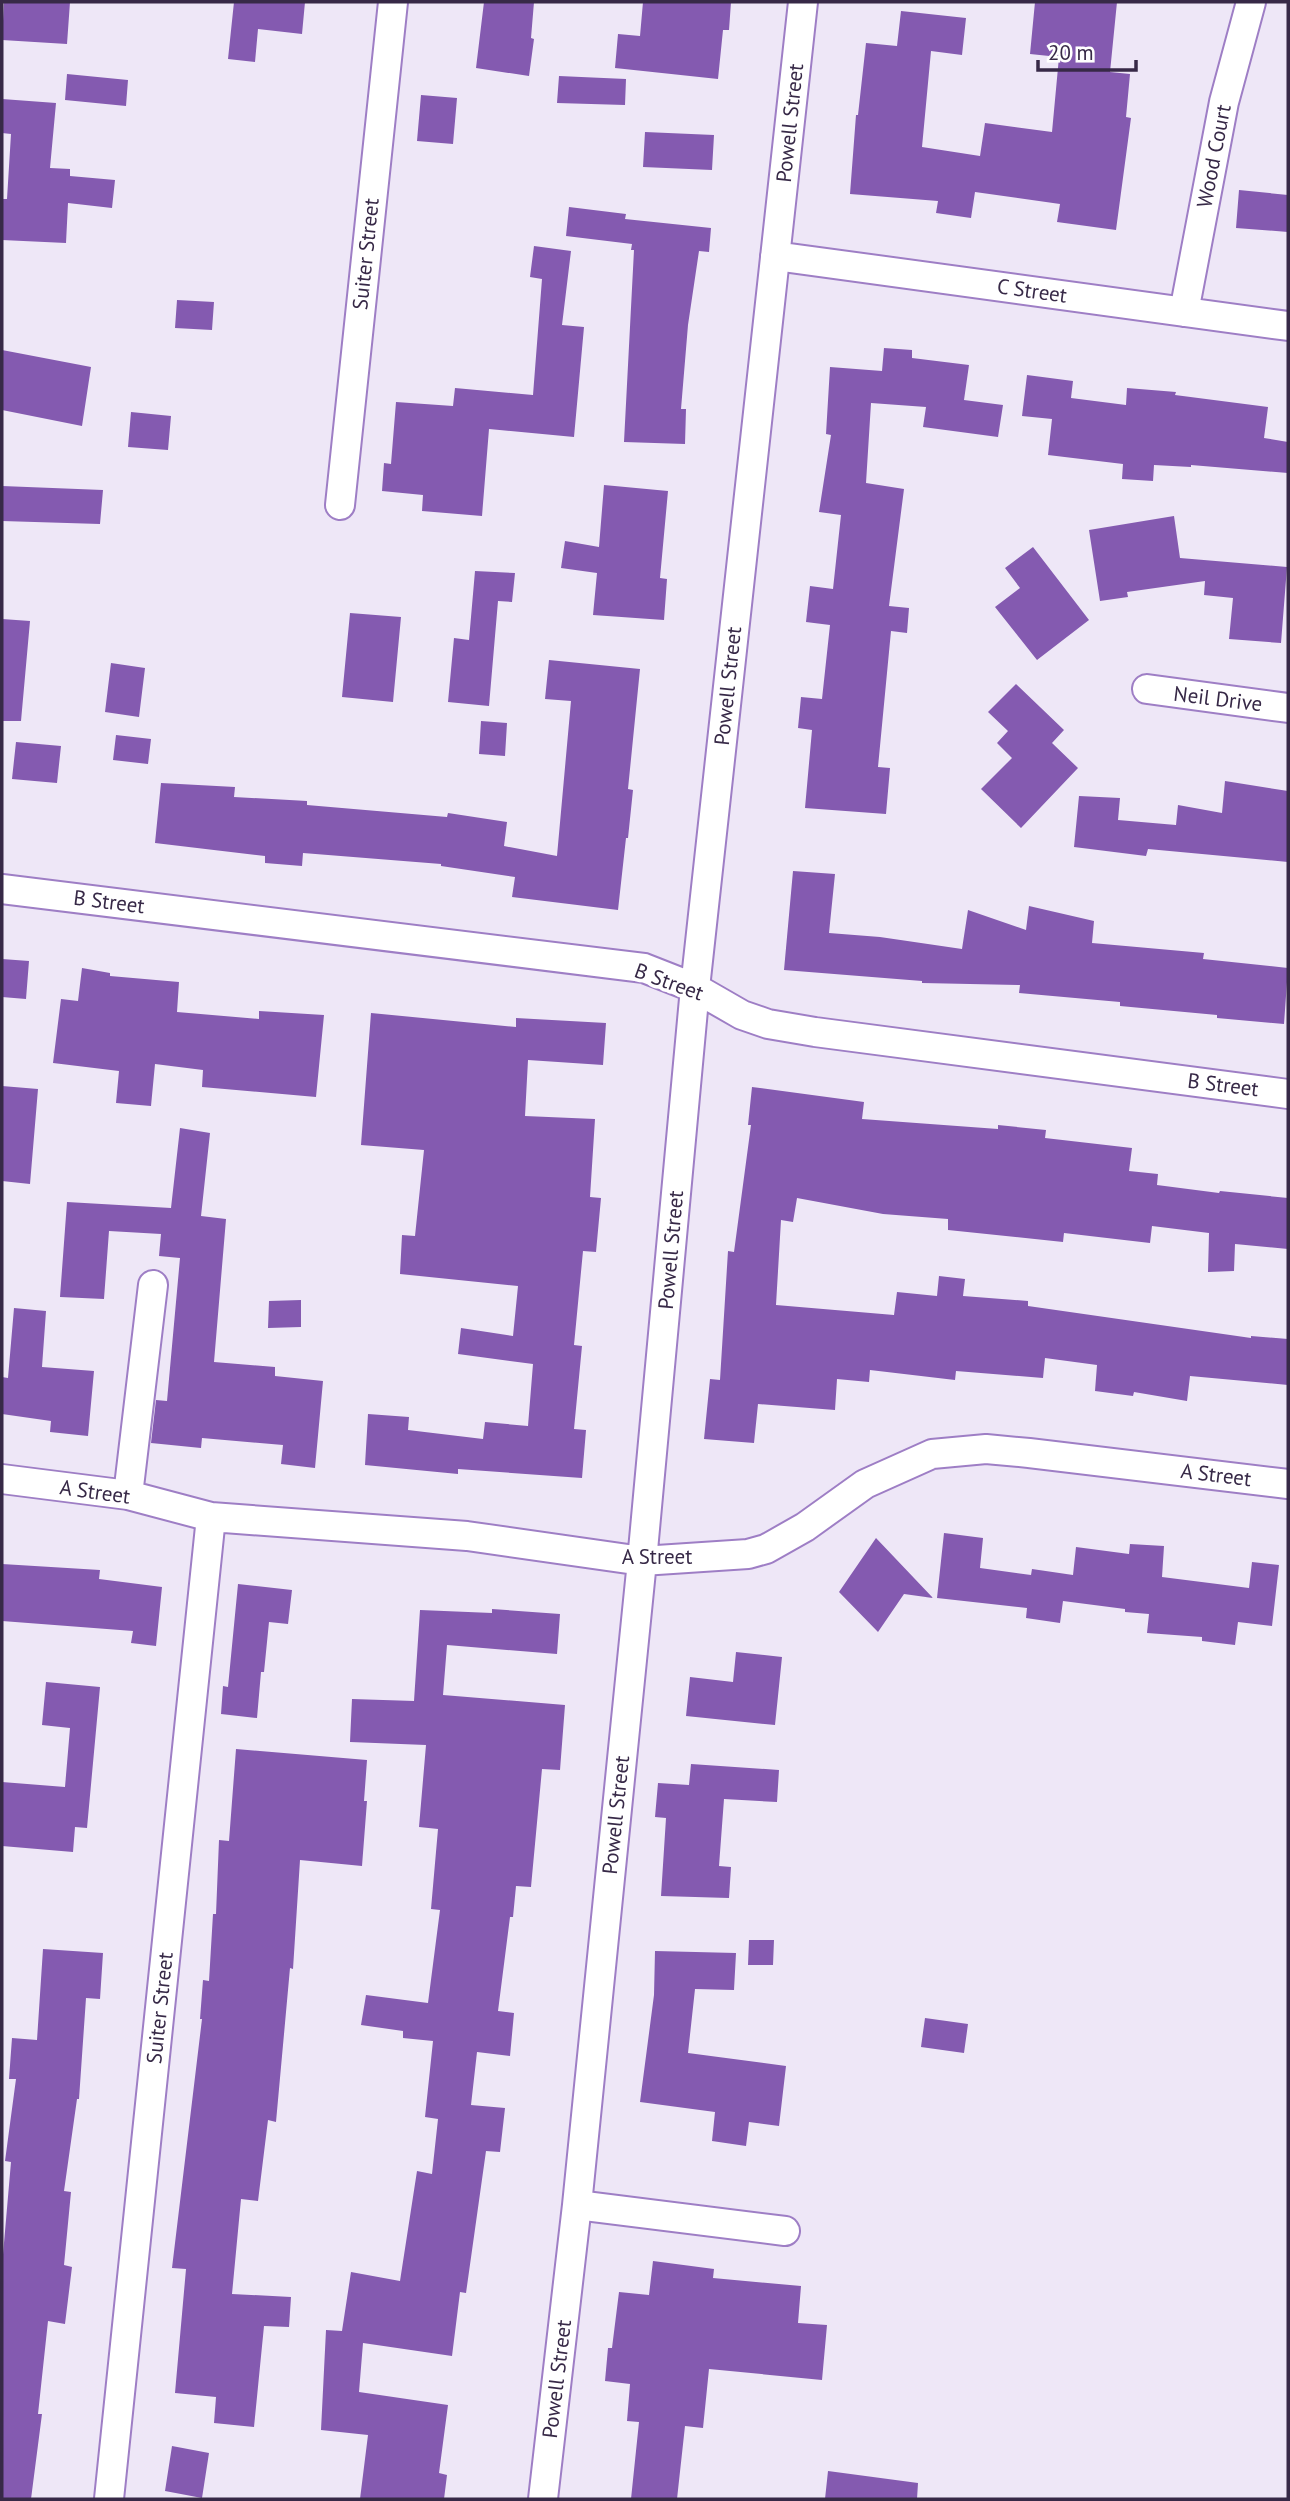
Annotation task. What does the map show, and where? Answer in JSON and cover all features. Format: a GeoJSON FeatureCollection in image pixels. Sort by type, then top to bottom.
{"type":"FeatureCollection","features":[{"type":"Feature","properties":{"kind":"street","name":"Suiter Street"},"geometry":{"type":"LineString","coordinates":[[340,505],[393,2]]}},
{"type":"Feature","properties":{"kind":"street","name":"Powell Street"},"geometry":{"type":"LineString","coordinates":[[543,2499],[577,2205],[642,1561],[695,988],[803,2]]}},
{"type":"Feature","properties":{"kind":"street","name":"Wood Court"},"geometry":{"type":"LineString","coordinates":[[1184,312],[1224,102],[1251,2]]}},
{"type":"Feature","properties":{"kind":"street","name":"C Street"},"geometry":{"type":"LineString","coordinates":[[775,256],[1288,326]]}},
{"type":"Feature","properties":{"kind":"street","name":"Neil Drive"},"geometry":{"type":"LineString","coordinates":[[1147,689],[1288,708]]}},
{"type":"Feature","properties":{"kind":"street","name":"B Street"},"geometry":{"type":"LineString","coordinates":[[2,889],[644,968],[695,988],[742,1015],[768,1024],[1288,1094]]}},
{"type":"Feature","properties":{"kind":"street"},"geometry":{"type":"LineString","coordinates":[[128,1495],[153,1285]]}},
{"type":"Feature","properties":{"kind":"street","name":"A Street"},"geometry":{"type":"LineString","coordinates":[[2,1479],[128,1495],[211,1517],[467,1536],[642,1561],[748,1554],[765,1549],[805,1527],[865,1484],[932,1454],[950,1451],[986,1449],[1029,1453],[1288,1484]]}},
{"type":"Feature","properties":{"kind":"street","name":"Suiter Street"},"geometry":{"type":"LineString","coordinates":[[109,2499],[211,1517]]}},
{"type":"Feature","properties":{"kind":"street"},"geometry":{"type":"LineString","coordinates":[[577,2205],[785,2231]]}},
{"type":"Feature","properties":{"kind":"building"},"geometry":{"type":"Polygon","coordinates":[[[4,2],[70,2],[67,44],[2,40],[4,2]]]}},
{"type":"Feature","properties":{"kind":"building"},"geometry":{"type":"Polygon","coordinates":[[[234,2],[305,2],[302,34],[258,29],[255,62],[228,59],[234,2]]]}},
{"type":"Feature","properties":{"kind":"building"},"geometry":{"type":"Polygon","coordinates":[[[484,2],[534,2],[531,38],[534,39],[529,76],[476,68],[484,2]]]}},
{"type":"Feature","properties":{"kind":"building"},"geometry":{"type":"Polygon","coordinates":[[[643,2],[731,2],[729,30],[723,30],[718,79],[615,68],[618,34],[640,36],[643,2]]]}},
{"type":"Feature","properties":{"kind":"building"},"geometry":{"type":"Polygon","coordinates":[[[1035,2],[1117,2],[1110,72],[1130,74],[1126,117],[1131,118],[1116,230],[1057,222],[1060,204],[975,192],[971,218],[936,213],[938,201],[850,194],[856,115],[866,43],[897,46],[901,11],[966,18],[962,55],[931,51],[922,147],[980,156],[985,123],[1052,132],[1059,57],[1030,54],[1035,2]]]}},
{"type":"Feature","properties":{"kind":"building"},"geometry":{"type":"Polygon","coordinates":[[[67,74],[128,80],[126,106],[65,100],[67,74]]]}},
{"type":"Feature","properties":{"kind":"building"},"geometry":{"type":"Polygon","coordinates":[[[559,76],[626,79],[625,105],[557,103],[559,76]]]}},
{"type":"Feature","properties":{"kind":"building"},"geometry":{"type":"Polygon","coordinates":[[[421,95],[457,98],[453,144],[417,141],[421,95]]]}},
{"type":"Feature","properties":{"kind":"building"},"geometry":{"type":"Polygon","coordinates":[[[2,99],[56,103],[50,168],[70,169],[70,176],[115,180],[112,208],[68,203],[66,243],[2,240],[2,199],[7,199],[11,134],[2,133],[2,99]]]}},
{"type":"Feature","properties":{"kind":"building"},"geometry":{"type":"Polygon","coordinates":[[[645,132],[714,135],[712,170],[643,167],[645,132]]]}},
{"type":"Feature","properties":{"kind":"building"},"geometry":{"type":"Polygon","coordinates":[[[1239,190],[1288,195],[1288,232],[1236,228],[1239,190]]]}},
{"type":"Feature","properties":{"kind":"building"},"geometry":{"type":"Polygon","coordinates":[[[569,207],[626,214],[625,219],[711,228],[709,252],[699,251],[688,325],[681,409],[686,409],[685,444],[624,442],[634,250],[631,250],[632,244],[566,236],[569,207]]]}},
{"type":"Feature","properties":{"kind":"building"},"geometry":{"type":"Polygon","coordinates":[[[534,246],[571,251],[562,325],[584,327],[574,437],[489,429],[482,516],[422,511],[423,495],[382,491],[384,463],[391,464],[396,402],[453,406],[455,388],[533,395],[542,279],[530,277],[534,246]]]}},
{"type":"Feature","properties":{"kind":"building"},"geometry":{"type":"Polygon","coordinates":[[[177,300],[214,302],[212,330],[175,328],[177,300]]]}},
{"type":"Feature","properties":{"kind":"building"},"geometry":{"type":"Polygon","coordinates":[[[884,348],[912,350],[912,358],[969,365],[964,400],[1003,405],[998,437],[923,427],[926,407],[871,403],[866,483],[904,489],[889,606],[909,608],[907,633],[891,631],[878,767],[890,768],[886,814],[805,808],[812,730],[798,728],[801,697],[822,699],[830,625],[806,622],[810,586],[833,589],[841,515],[819,512],[831,435],[826,434],[830,367],[882,371],[884,348]]]}},
{"type":"Feature","properties":{"kind":"building"},"geometry":{"type":"Polygon","coordinates":[[[2,350],[91,367],[82,426],[2,410],[2,350]]]}},
{"type":"Feature","properties":{"kind":"building"},"geometry":{"type":"Polygon","coordinates":[[[1027,375],[1073,381],[1071,398],[1126,405],[1127,388],[1176,392],[1175,395],[1268,407],[1264,438],[1288,442],[1288,473],[1191,465],[1154,465],[1153,481],[1122,479],[1123,464],[1048,455],[1052,419],[1022,416],[1027,375]]]}},
{"type":"Feature","properties":{"kind":"building"},"geometry":{"type":"Polygon","coordinates":[[[131,412],[171,416],[168,450],[128,447],[131,412]]]}},
{"type":"Feature","properties":{"kind":"building"},"geometry":{"type":"Polygon","coordinates":[[[604,485],[668,491],[660,578],[667,579],[664,620],[593,615],[597,573],[561,568],[565,541],[599,547],[604,485]]]}},
{"type":"Feature","properties":{"kind":"building"},"geometry":{"type":"Polygon","coordinates":[[[2,486],[103,490],[100,524],[2,521],[2,486]]]}},
{"type":"Feature","properties":{"kind":"building"},"geometry":{"type":"Polygon","coordinates":[[[1174,516],[1180,558],[1287,567],[1281,643],[1229,639],[1233,598],[1204,595],[1205,581],[1127,592],[1128,597],[1100,601],[1089,530],[1174,516]]]}},
{"type":"Feature","properties":{"kind":"building"},"geometry":{"type":"Polygon","coordinates":[[[1033,547],[1089,620],[1037,660],[995,607],[1020,588],[1005,568],[1033,547]]]}},
{"type":"Feature","properties":{"kind":"building"},"geometry":{"type":"Polygon","coordinates":[[[475,571],[515,573],[512,602],[498,601],[489,706],[448,702],[454,638],[469,640],[475,571]]]}},
{"type":"Feature","properties":{"kind":"building"},"geometry":{"type":"Polygon","coordinates":[[[350,613],[401,617],[393,702],[342,697],[350,613]]]}},
{"type":"Feature","properties":{"kind":"building"},"geometry":{"type":"Polygon","coordinates":[[[2,619],[30,621],[21,721],[2,721],[2,619]]]}},
{"type":"Feature","properties":{"kind":"building"},"geometry":{"type":"Polygon","coordinates":[[[549,660],[640,669],[628,789],[633,790],[618,910],[512,897],[515,877],[441,864],[303,853],[302,866],[265,863],[265,856],[155,843],[161,783],[235,787],[234,797],[307,801],[307,805],[447,817],[448,813],[507,822],[504,846],[557,856],[571,701],[545,699],[549,660]]]}},
{"type":"Feature","properties":{"kind":"building"},"geometry":{"type":"Polygon","coordinates":[[[111,663],[145,668],[139,717],[105,712],[111,663]]]}},
{"type":"Feature","properties":{"kind":"building"},"geometry":{"type":"Polygon","coordinates":[[[1016,684],[1064,730],[1052,743],[1078,768],[1021,828],[981,789],[1012,758],[997,743],[1008,731],[988,712],[1016,684]]]}},
{"type":"Feature","properties":{"kind":"building"},"geometry":{"type":"Polygon","coordinates":[[[481,721],[507,723],[505,756],[479,754],[481,721]]]}},
{"type":"Feature","properties":{"kind":"building"},"geometry":{"type":"Polygon","coordinates":[[[116,735],[151,739],[148,764],[113,760],[116,735]]]}},
{"type":"Feature","properties":{"kind":"building"},"geometry":{"type":"Polygon","coordinates":[[[16,742],[61,746],[57,783],[12,779],[16,742]]]}},
{"type":"Feature","properties":{"kind":"building"},"geometry":{"type":"Polygon","coordinates":[[[1225,781],[1288,791],[1288,862],[1148,849],[1146,856],[1074,847],[1079,796],[1120,798],[1118,820],[1176,825],[1178,805],[1222,813],[1225,781]]]}},
{"type":"Feature","properties":{"kind":"building"},"geometry":{"type":"Polygon","coordinates":[[[793,871],[835,874],[829,933],[880,937],[962,949],[968,910],[1026,930],[1029,906],[1094,921],[1092,943],[1204,953],[1203,959],[1288,968],[1284,1024],[1120,1006],[1120,1002],[1019,993],[1020,985],[922,983],[784,970],[793,871]]]}},
{"type":"Feature","properties":{"kind":"building"},"geometry":{"type":"Polygon","coordinates":[[[2,959],[29,961],[26,999],[2,997],[2,959]]]}},
{"type":"Feature","properties":{"kind":"building"},"geometry":{"type":"Polygon","coordinates":[[[82,968],[110,973],[110,976],[179,982],[177,1012],[259,1019],[259,1011],[324,1015],[316,1097],[202,1087],[203,1070],[155,1064],[151,1106],[116,1103],[119,1071],[53,1063],[61,999],[78,1001],[82,968]]]}},
{"type":"Feature","properties":{"kind":"building"},"geometry":{"type":"Polygon","coordinates":[[[371,1013],[516,1027],[516,1018],[606,1023],[603,1065],[528,1060],[525,1116],[595,1119],[590,1197],[601,1198],[596,1252],[583,1251],[574,1345],[582,1346],[574,1429],[586,1430],[582,1478],[458,1469],[458,1474],[365,1465],[368,1414],[409,1417],[408,1430],[483,1439],[485,1422],[528,1426],[533,1364],[458,1354],[461,1328],[513,1336],[518,1286],[400,1274],[402,1235],[415,1236],[424,1150],[361,1145],[371,1013]]]}},
{"type":"Feature","properties":{"kind":"building"},"geometry":{"type":"Polygon","coordinates":[[[2,1086],[38,1089],[30,1184],[2,1181],[2,1086]]]}},
{"type":"Feature","properties":{"kind":"building"},"geometry":{"type":"Polygon","coordinates":[[[752,1087],[864,1102],[862,1119],[998,1129],[998,1125],[1046,1130],[1045,1138],[1132,1148],[1129,1171],[1158,1174],[1157,1185],[1288,1198],[1288,1249],[1235,1244],[1234,1271],[1208,1272],[1209,1233],[1152,1226],[1150,1243],[1064,1233],[1063,1242],[948,1230],[948,1219],[883,1214],[797,1198],[793,1222],[781,1220],[776,1305],[894,1315],[897,1292],[937,1296],[939,1276],[965,1279],[963,1296],[1028,1301],[1028,1306],[1251,1338],[1288,1339],[1288,1385],[1190,1376],[1187,1401],[1134,1392],[1133,1396],[1095,1391],[1097,1365],[1045,1358],[1043,1378],[956,1371],[955,1380],[870,1370],[869,1382],[837,1379],[835,1410],[758,1404],[754,1443],[704,1439],[710,1379],[720,1380],[728,1251],[734,1252],[751,1125],[748,1125],[752,1087]]]}},
{"type":"Feature","properties":{"kind":"building"},"geometry":{"type":"Polygon","coordinates":[[[180,1128],[210,1133],[201,1216],[226,1219],[214,1362],[275,1367],[275,1376],[323,1381],[315,1468],[281,1464],[283,1445],[202,1438],[201,1448],[151,1443],[156,1400],[167,1401],[180,1258],[159,1256],[161,1234],[109,1231],[104,1299],[60,1297],[67,1202],[171,1208],[180,1128]]]}},
{"type":"Feature","properties":{"kind":"building"},"geometry":{"type":"Polygon","coordinates":[[[301,1300],[301,1327],[268,1328],[269,1301],[301,1300]]]}},
{"type":"Feature","properties":{"kind":"building"},"geometry":{"type":"Polygon","coordinates":[[[14,1308],[46,1311],[42,1367],[94,1371],[88,1436],[50,1432],[51,1421],[2,1414],[2,1377],[8,1378],[14,1308]]]}},
{"type":"Feature","properties":{"kind":"building"},"geometry":{"type":"Polygon","coordinates":[[[944,1533],[983,1538],[980,1568],[1031,1575],[1032,1569],[1073,1575],[1076,1547],[1129,1554],[1130,1544],[1164,1546],[1162,1577],[1249,1588],[1252,1562],[1279,1565],[1272,1626],[1238,1622],[1235,1645],[1202,1641],[1202,1637],[1147,1633],[1149,1614],[1125,1612],[1125,1609],[1063,1601],[1060,1623],[1026,1618],[1027,1608],[937,1598],[944,1533]]]}},
{"type":"Feature","properties":{"kind":"building"},"geometry":{"type":"Polygon","coordinates":[[[876,1538],[933,1598],[904,1594],[878,1632],[839,1592],[876,1538]]]}},
{"type":"Feature","properties":{"kind":"building"},"geometry":{"type":"Polygon","coordinates":[[[2,1564],[100,1570],[99,1579],[162,1587],[156,1646],[131,1643],[133,1631],[2,1621],[2,1564]]]}},
{"type":"Feature","properties":{"kind":"building"},"geometry":{"type":"Polygon","coordinates":[[[238,1584],[292,1590],[288,1624],[269,1622],[257,1718],[221,1714],[223,1686],[228,1687],[238,1584]]]}},
{"type":"Feature","properties":{"kind":"building"},"geometry":{"type":"Polygon","coordinates":[[[492,1609],[560,1614],[557,1654],[447,1645],[443,1695],[565,1705],[560,1770],[542,1769],[531,1887],[516,1886],[513,1917],[510,1917],[498,2011],[514,2013],[510,2056],[477,2052],[471,2105],[505,2108],[500,2152],[486,2151],[466,2293],[460,2292],[452,2356],[363,2343],[359,2392],[448,2405],[439,2473],[447,2475],[444,2499],[360,2499],[368,2435],[321,2430],[326,2330],[342,2331],[351,2272],[400,2281],[417,2171],[432,2174],[438,2119],[425,2117],[433,2041],[403,2038],[403,2031],[361,2025],[366,1995],[428,2003],[440,1910],[431,1909],[438,1829],[419,1827],[426,1745],[350,1742],[352,1699],[414,1701],[420,1610],[492,1613],[492,1609]]]}},
{"type":"Feature","properties":{"kind":"building"},"geometry":{"type":"Polygon","coordinates":[[[736,1652],[782,1657],[775,1725],[686,1716],[690,1677],[733,1682],[736,1652]]]}},
{"type":"Feature","properties":{"kind":"building"},"geometry":{"type":"Polygon","coordinates":[[[46,1682],[100,1687],[87,1828],[75,1827],[73,1852],[2,1846],[2,1782],[65,1787],[70,1728],[42,1725],[46,1682]]]}},
{"type":"Feature","properties":{"kind":"building"},"geometry":{"type":"Polygon","coordinates":[[[236,1749],[367,1760],[362,1866],[300,1860],[293,1969],[290,1968],[276,2122],[268,2120],[258,2201],[241,2199],[232,2294],[291,2297],[289,2327],[264,2326],[254,2427],[214,2423],[216,2397],[175,2393],[186,2269],[172,2268],[202,2019],[203,1980],[209,1981],[213,1914],[216,1914],[219,1840],[229,1841],[236,1749]]]}},
{"type":"Feature","properties":{"kind":"building"},"geometry":{"type":"Polygon","coordinates":[[[691,1764],[779,1770],[777,1802],[724,1799],[719,1866],[731,1867],[729,1898],[661,1896],[666,1818],[655,1817],[658,1783],[689,1785],[691,1764]]]}},
{"type":"Feature","properties":{"kind":"building"},"geometry":{"type":"Polygon","coordinates":[[[749,1940],[774,1940],[773,1965],[748,1965],[749,1940]]]}},
{"type":"Feature","properties":{"kind":"building"},"geometry":{"type":"Polygon","coordinates":[[[43,1949],[103,1953],[100,1999],[86,1998],[79,2099],[64,2191],[71,2192],[64,2265],[72,2267],[65,2324],[48,2321],[38,2414],[42,2414],[31,2499],[2,2499],[2,2266],[11,2162],[5,2161],[16,2079],[9,2079],[12,2038],[37,2040],[43,1949]]]}},
{"type":"Feature","properties":{"kind":"building"},"geometry":{"type":"Polygon","coordinates":[[[655,1951],[736,1953],[734,1990],[695,1989],[688,2053],[786,2066],[779,2126],[749,2122],[746,2146],[712,2141],[715,2112],[640,2102],[654,1995],[655,1951]]]}},
{"type":"Feature","properties":{"kind":"building"},"geometry":{"type":"Polygon","coordinates":[[[925,2018],[968,2024],[964,2053],[921,2047],[925,2018]]]}},
{"type":"Feature","properties":{"kind":"building"},"geometry":{"type":"Polygon","coordinates":[[[653,2261],[714,2269],[713,2278],[801,2286],[798,2323],[827,2325],[822,2380],[709,2369],[703,2428],[685,2426],[677,2499],[631,2499],[639,2422],[627,2421],[630,2384],[605,2381],[608,2348],[612,2348],[619,2292],[649,2295],[653,2261]]]}},
{"type":"Feature","properties":{"kind":"building"},"geometry":{"type":"Polygon","coordinates":[[[172,2446],[209,2453],[202,2498],[165,2491],[172,2446]]]}},
{"type":"Feature","properties":{"kind":"building"},"geometry":{"type":"Polygon","coordinates":[[[828,2471],[918,2483],[917,2499],[825,2499],[828,2471]]]}}]}
